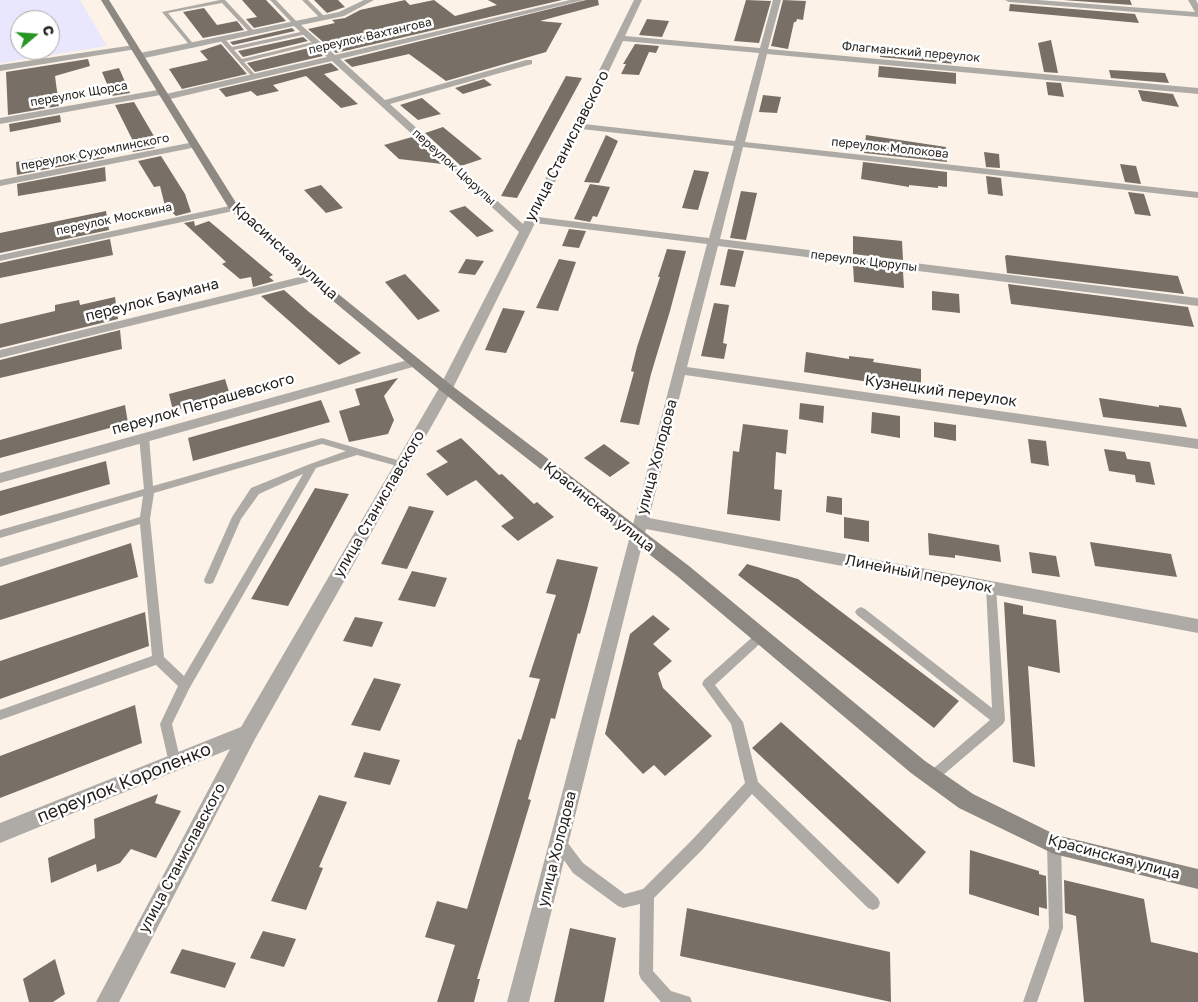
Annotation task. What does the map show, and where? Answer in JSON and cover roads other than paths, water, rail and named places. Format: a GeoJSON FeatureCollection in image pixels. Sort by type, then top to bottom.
{"type":"FeatureCollection","features":[{"type":"Feature","properties":{"kind":"main road","name":"Красинская улица"},"geometry":{"type":"LineString","coordinates":[[105,0],[234,208],[312,278],[446,388],[639,529],[761,636],[932,777],[966,801],[1054,844],[1198,879]]}},
{"type":"Feature","properties":{"kind":"street"},"geometry":{"type":"LineString","coordinates":[[0,68],[192,46],[341,14],[370,0]]}},
{"type":"Feature","properties":{"kind":"street","name":"переулок Вахтангова"},"geometry":{"type":"LineString","coordinates":[[164,95],[254,77],[580,0]]}},
{"type":"Feature","properties":{"kind":"street","name":"улица Станиславского"},"geometry":{"type":"LineString","coordinates":[[107,1002],[248,733],[446,388],[578,126],[638,0]]}},
{"type":"Feature","properties":{"kind":"street","name":"улица Холодова"},"geometry":{"type":"LineString","coordinates":[[518,1002],[777,0]]}},
{"type":"Feature","properties":{"kind":"street"},"geometry":{"type":"LineString","coordinates":[[1009,0],[1198,15]]}},
{"type":"Feature","properties":{"kind":"street"},"geometry":{"type":"LineString","coordinates":[[1192,0],[1198,11]]}},
{"type":"Feature","properties":{"kind":"street","name":"переулок Цюрупы"},"geometry":{"type":"LineString","coordinates":[[296,24],[524,231]]}},
{"type":"Feature","properties":{"kind":"street","name":"Флагманский переулок"},"geometry":{"type":"LineString","coordinates":[[621,38],[1198,91]]}},
{"type":"Feature","properties":{"kind":"street"},"geometry":{"type":"LineString","coordinates":[[383,103],[529,62]]}},
{"type":"Feature","properties":{"kind":"street","name":"переулок Щорса"},"geometry":{"type":"LineString","coordinates":[[0,121],[164,95]]}},
{"type":"Feature","properties":{"kind":"street","name":"переулок Молокова"},"geometry":{"type":"LineString","coordinates":[[578,126],[1198,195]]}},
{"type":"Feature","properties":{"kind":"street","name":"переулок Сухомлинского"},"geometry":{"type":"LineString","coordinates":[[0,183],[194,146]]}},
{"type":"Feature","properties":{"kind":"street","name":"переулок Москвина"},"geometry":{"type":"LineString","coordinates":[[0,258],[234,208]]}},
{"type":"Feature","properties":{"kind":"street","name":"переулок Цюрупы"},"geometry":{"type":"LineString","coordinates":[[531,219],[1198,302]]}},
{"type":"Feature","properties":{"kind":"street","name":"переулок Баумана"},"geometry":{"type":"LineString","coordinates":[[0,354],[312,278]]}},
{"type":"Feature","properties":{"kind":"street","name":"переулок Петрашевского"},"geometry":{"type":"LineString","coordinates":[[0,478],[415,362]]}},
{"type":"Feature","properties":{"kind":"street","name":"Кузнецкий переулок"},"geometry":{"type":"LineString","coordinates":[[680,370],[1198,444]]}},
{"type":"Feature","properties":{"kind":"street","name":"Линейный переулок"},"geometry":{"type":"LineString","coordinates":[[639,529],[991,587],[1198,626]]}},
{"type":"Feature","properties":{"kind":"street","name":"переулок Короленко"},"geometry":{"type":"LineString","coordinates":[[0,833],[248,733]]}},
{"type":"Feature","properties":{"kind":"lane"},"geometry":{"type":"LineString","coordinates":[[273,0],[296,24]]}},
{"type":"Feature","properties":{"kind":"lane"},"geometry":{"type":"LineString","coordinates":[[305,0],[323,18]]}},
{"type":"Feature","properties":{"kind":"lane"},"geometry":{"type":"LineString","coordinates":[[192,46],[165,12],[206,2],[223,1],[252,33]]}},
{"type":"Feature","properties":{"kind":"lane"},"geometry":{"type":"LineString","coordinates":[[230,49],[305,33]]}},
{"type":"Feature","properties":{"kind":"lane"},"geometry":{"type":"LineString","coordinates":[[222,39],[254,77]]}},
{"type":"Feature","properties":{"kind":"lane"},"geometry":{"type":"LineString","coordinates":[[240,61],[317,43]]}},
{"type":"Feature","properties":{"kind":"lane"},"geometry":{"type":"LineString","coordinates":[[144,438],[149,491],[145,519],[158,659],[185,685]]}},
{"type":"Feature","properties":{"kind":"lane"},"geometry":{"type":"LineString","coordinates":[[0,534],[322,441],[401,464]]}},
{"type":"Feature","properties":{"kind":"lane"},"geometry":{"type":"LineString","coordinates":[[209,580],[237,517],[255,491],[313,466],[357,451]]}},
{"type":"Feature","properties":{"kind":"lane"},"geometry":{"type":"LineString","coordinates":[[175,763],[166,724],[185,685],[313,466]]}},
{"type":"Feature","properties":{"kind":"lane"},"geometry":{"type":"LineString","coordinates":[[0,564],[145,519]]}},
{"type":"Feature","properties":{"kind":"lane"},"geometry":{"type":"LineString","coordinates":[[991,587],[999,720]]}},
{"type":"Feature","properties":{"kind":"lane"},"geometry":{"type":"LineString","coordinates":[[860,612],[999,720]]}},
{"type":"Feature","properties":{"kind":"lane"},"geometry":{"type":"LineString","coordinates":[[761,636],[708,684],[737,722],[752,785],[873,903]]}},
{"type":"Feature","properties":{"kind":"lane"},"geometry":{"type":"LineString","coordinates":[[0,715],[158,659]]}},
{"type":"Feature","properties":{"kind":"lane"},"geometry":{"type":"LineString","coordinates":[[932,777],[999,720]]}},
{"type":"Feature","properties":{"kind":"lane"},"geometry":{"type":"LineString","coordinates":[[559,843],[578,868],[623,901],[647,895],[752,785]]}},
{"type":"Feature","properties":{"kind":"lane"},"geometry":{"type":"LineString","coordinates":[[1030,1002],[1056,928],[1054,844]]}},
{"type":"Feature","properties":{"kind":"lane"},"geometry":{"type":"LineString","coordinates":[[647,895],[646,974],[667,997],[685,1002]]}}]}
